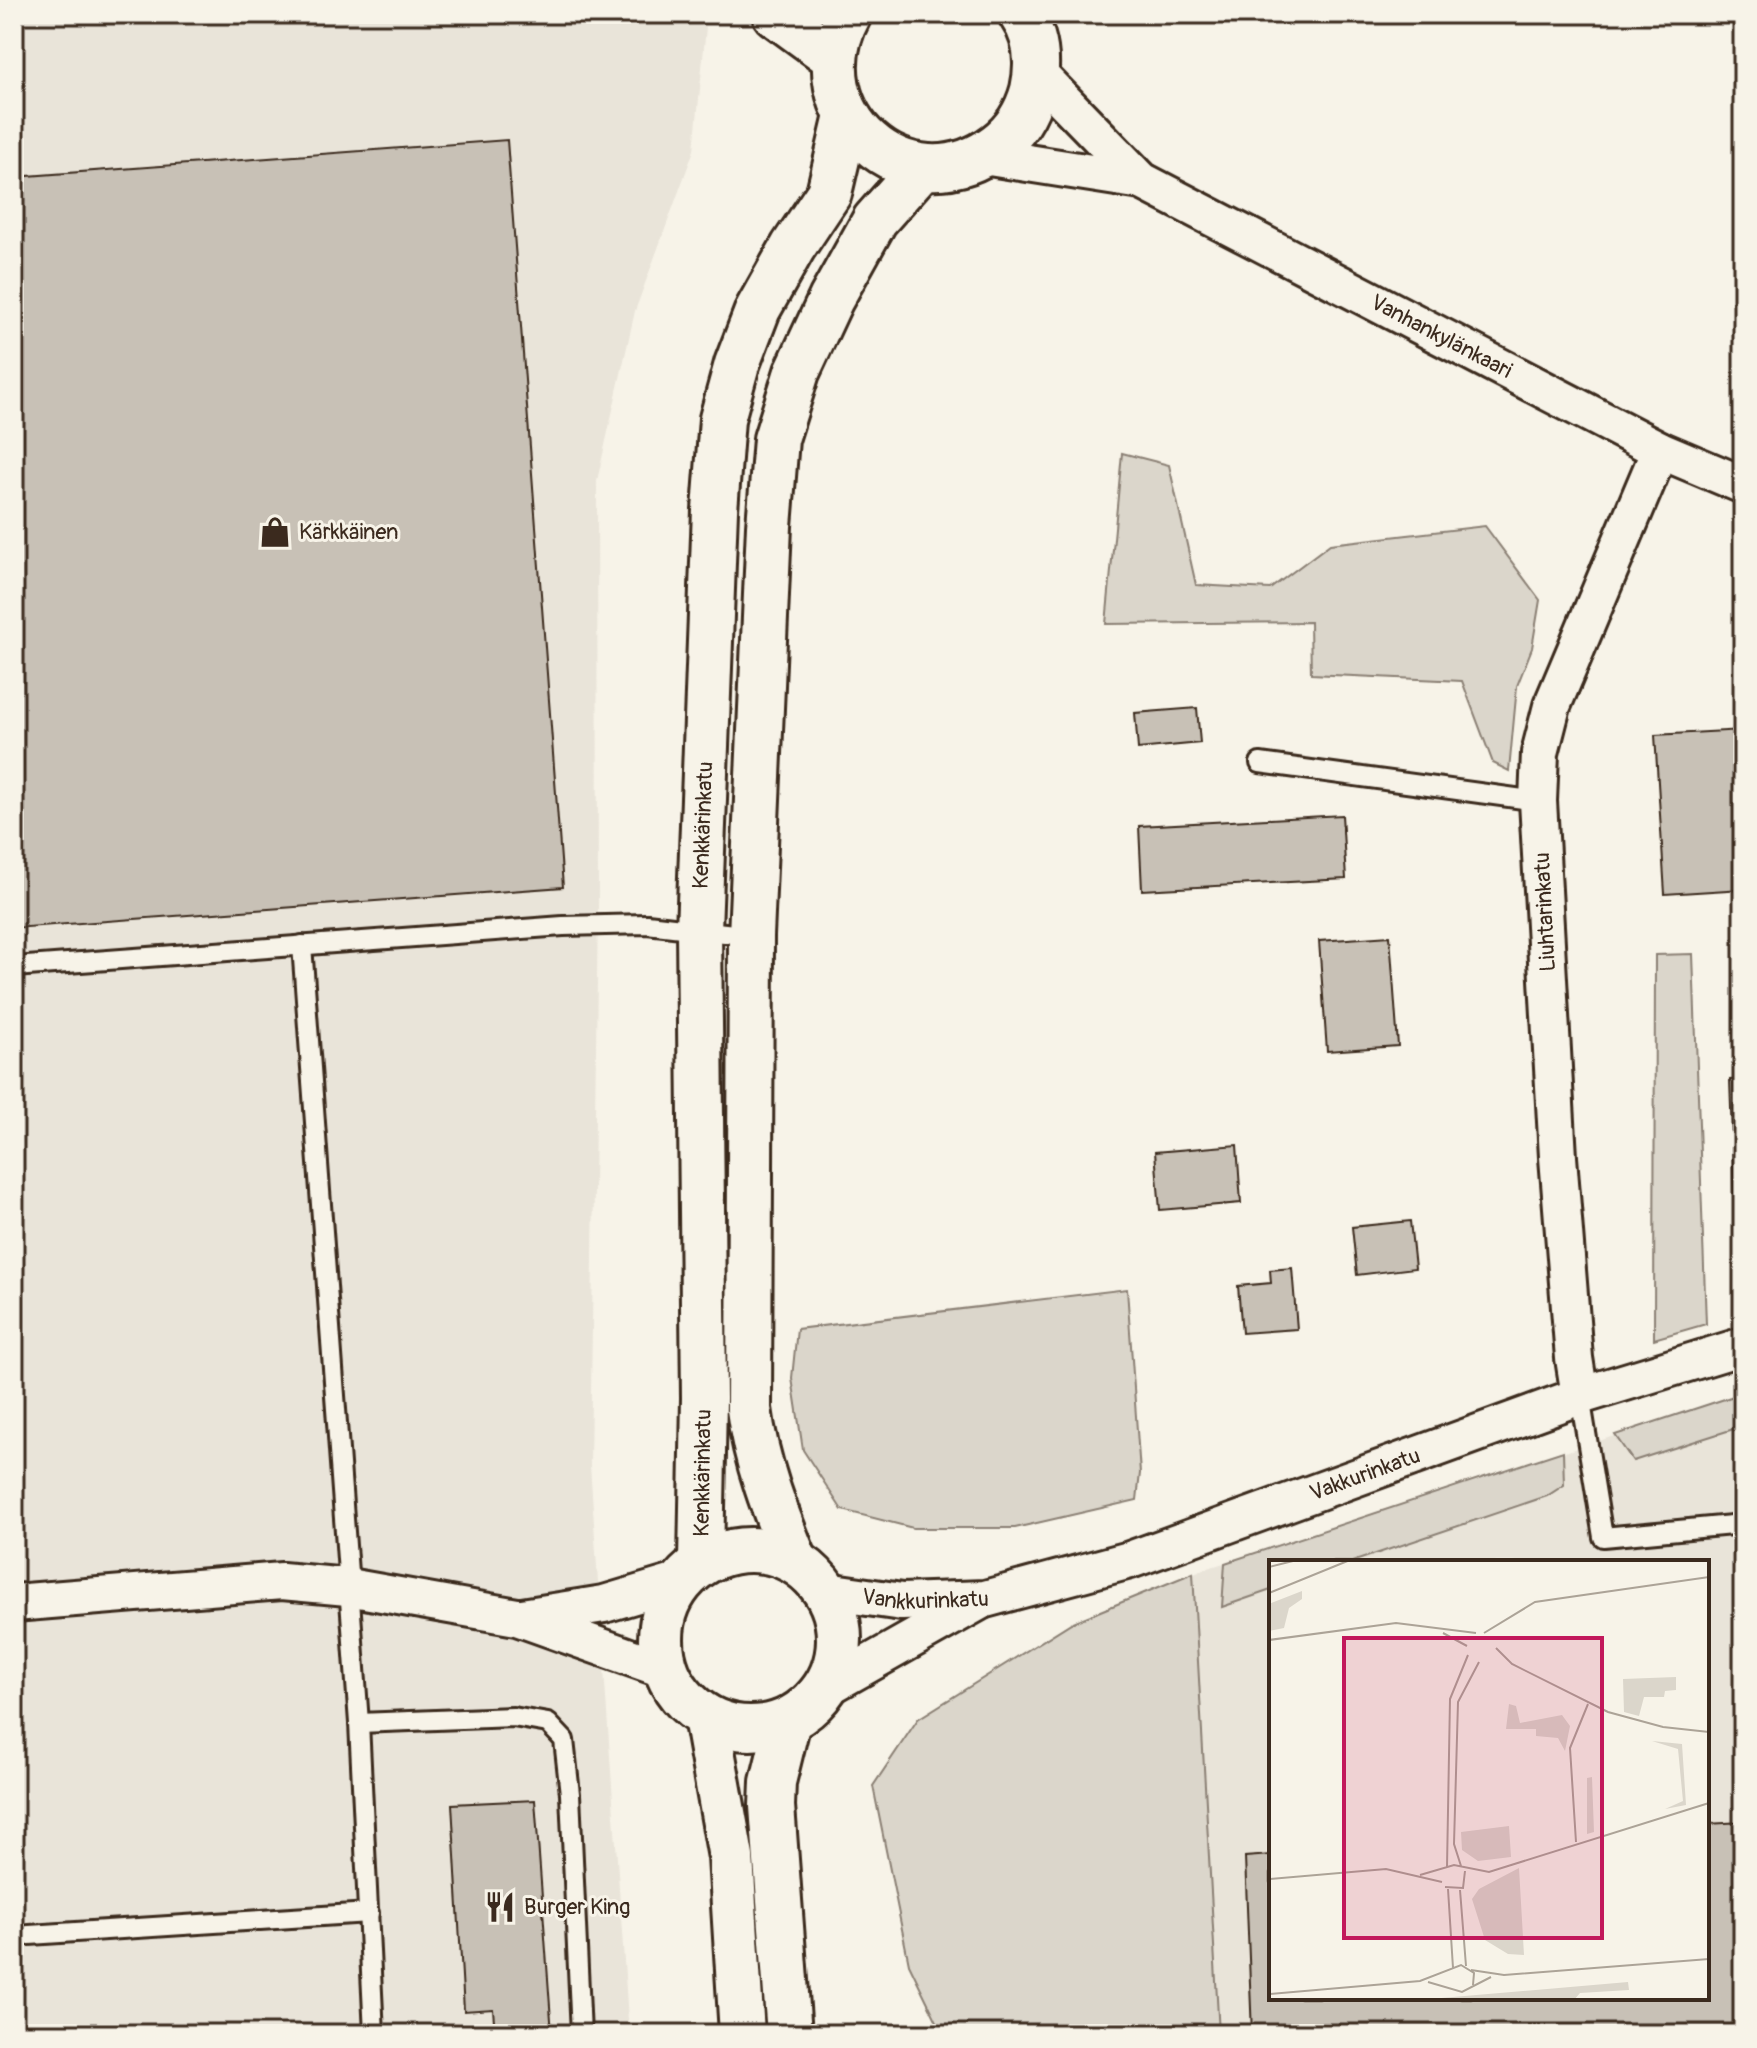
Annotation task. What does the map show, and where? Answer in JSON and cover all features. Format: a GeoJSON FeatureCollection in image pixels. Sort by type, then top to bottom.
{"type":"FeatureCollection","features":[{"type":"Feature","properties":{"kind":"street"},"geometry":{"type":"LineString","coordinates":[[775,14],[834,57]]}},
{"type":"Feature","properties":{"kind":"street"},"geometry":{"type":"LineString","coordinates":[[849,14],[840,29],[834,57],[836,88],[847,116],[866,141],[892,159],[922,167],[953,166],[983,156],[1010,135],[1029,107],[1037,73],[1036,49],[1027,18]]}},
{"type":"Feature","properties":{"kind":"street","name":"Vanhankylänkaari"},"geometry":{"type":"LineString","coordinates":[[1037,73],[1142,181],[1660,450],[1743,485]]}},
{"type":"Feature","properties":{"kind":"street","name":"Kenkkärinkatu"},"geometry":{"type":"LineString","coordinates":[[691,1572],[704,1398],[699,930],[715,510],[722,419],[737,364],[758,309],[793,247],[829,193],[847,116]]}},
{"type":"Feature","properties":{"kind":"street","name":"Vanhankylänkaari"},"geometry":{"type":"LineString","coordinates":[[983,156],[1142,181]]}},
{"type":"Feature","properties":{"kind":"street","name":"Kenkkärinkatu"},"geometry":{"type":"LineString","coordinates":[[795,1561],[766,1488],[754,1447],[749,1409],[751,936],[769,526],[776,439],[797,372],[831,299],[875,220],[922,167]]}},
{"type":"Feature","properties":{"kind":"street","name":"Liuhtarinkatu"},"geometry":{"type":"LineString","coordinates":[[1580,1396],[1574,1358],[1558,1157],[1538,801],[1540,753],[1552,706],[1660,450]]}},
{"type":"Feature","properties":{"kind":"street","name":"Vakkurinkatu"},"geometry":{"type":"LineString","coordinates":[[985,1599],[1130,1560],[1580,1396],[1743,1346]]}},
{"type":"Feature","properties":{"kind":"street"},"geometry":{"type":"LineString","coordinates":[[517,1617],[604,1604],[691,1572],[716,1556],[748,1549],[780,1555],[795,1561],[812,1575],[826,1591],[836,1615],[840,1640],[835,1666],[824,1689],[808,1707],[788,1721],[761,1728],[732,1727],[706,1717],[689,1705],[675,1689],[660,1647],[661,1624],[668,1601],[691,1572]]}},
{"type":"Feature","properties":{"kind":"street"},"geometry":{"type":"LineString","coordinates":[[14,1603],[282,1581],[348,1587],[517,1617],[666,1670]]}},
{"type":"Feature","properties":{"kind":"street","name":"Vankkurinkatu"},"geometry":{"type":"LineString","coordinates":[[826,1591],[902,1602],[985,1599]]}},
{"type":"Feature","properties":{"kind":"street","name":"Vankkurinkatu"},"geometry":{"type":"LineString","coordinates":[[824,1689],[985,1599]]}},
{"type":"Feature","properties":{"kind":"street"},"geometry":{"type":"LineString","coordinates":[[706,1717],[731,1857],[742,2034]]}},
{"type":"Feature","properties":{"kind":"street"},"geometry":{"type":"LineString","coordinates":[[788,1721],[773,1782],[772,1806],[789,2034]]}},
{"type":"Feature","properties":{"kind":"lane"},"geometry":{"type":"LineString","coordinates":[[1260,763],[1538,801]]}},
{"type":"Feature","properties":{"kind":"lane"},"geometry":{"type":"LineString","coordinates":[[14,967],[563,926],[647,924],[751,936]]}},
{"type":"Feature","properties":{"kind":"lane"},"geometry":{"type":"LineString","coordinates":[[302,945],[359,1723],[374,2034]]}},
{"type":"Feature","properties":{"kind":"lane"},"geometry":{"type":"LineString","coordinates":[[1580,1396],[1603,1537],[1743,1524]]}},
{"type":"Feature","properties":{"kind":"lane"},"geometry":{"type":"LineString","coordinates":[[359,1723],[513,1717],[548,1723],[564,1740],[570,1794],[581,2034]]}},
{"type":"Feature","properties":{"kind":"lane"},"geometry":{"type":"LineString","coordinates":[[14,1936],[369,1913]]}},
{"type":"Feature","properties":{"kind":"shaded area"},"geometry":{"type":"Polygon","coordinates":[[[14,14],[668,14],[706,27],[694,150],[635,311],[597,481],[598,909],[590,1465],[629,2034],[14,2034],[14,14]]]}},
{"type":"Feature","properties":{"kind":"shaded area"},"geometry":{"type":"Polygon","coordinates":[[[1122,453],[1169,465],[1196,585],[1270,589],[1330,544],[1485,526],[1540,600],[1532,648],[1517,686],[1509,771],[1493,763],[1462,681],[1311,674],[1310,622],[1106,624],[1122,453]]]}},
{"type":"Feature","properties":{"kind":"shaded area"},"geometry":{"type":"Polygon","coordinates":[[[1693,954],[1706,1324],[1654,1339],[1655,955],[1693,954]]]}},
{"type":"Feature","properties":{"kind":"shaded area"},"geometry":{"type":"Polygon","coordinates":[[[1127,1289],[1140,1473],[1137,1500],[1015,1528],[913,1528],[842,1510],[803,1450],[792,1378],[797,1329],[1127,1289]]]}},
{"type":"Feature","properties":{"kind":"shaded area"},"geometry":{"type":"Polygon","coordinates":[[[1743,1393],[1743,1426],[1633,1461],[1615,1435],[1743,1393]]]}},
{"type":"Feature","properties":{"kind":"shaded area"},"geometry":{"type":"Polygon","coordinates":[[[1743,1394],[1743,2034],[1219,2034],[1193,1573],[1743,1394]]]}},
{"type":"Feature","properties":{"kind":"shaded area"},"geometry":{"type":"Polygon","coordinates":[[[1563,1451],[1564,1485],[1547,1496],[1358,1560],[1269,1560],[1269,1591],[1222,1607],[1225,1563],[1563,1451]]]}},
{"type":"Feature","properties":{"kind":"shaded area"},"geometry":{"type":"Polygon","coordinates":[[[1193,1573],[1219,2034],[943,2034],[909,1964],[873,1786],[918,1719],[1071,1623],[1193,1573]]]}},
{"type":"Feature","properties":{"kind":"building","name":"Kärkkäinen"},"geometry":{"type":"Polygon","coordinates":[[[507,140],[563,887],[14,928],[14,177],[507,140]]]}},
{"type":"Feature","properties":{"kind":"building"},"geometry":{"type":"Polygon","coordinates":[[[1197,708],[1200,743],[1138,749],[1135,713],[1197,708]]]}},
{"type":"Feature","properties":{"kind":"building"},"geometry":{"type":"Polygon","coordinates":[[[1743,730],[1743,889],[1665,894],[1655,735],[1743,730]]]}},
{"type":"Feature","properties":{"kind":"building"},"geometry":{"type":"Polygon","coordinates":[[[1342,815],[1346,879],[1142,890],[1139,826],[1342,815]]]}},
{"type":"Feature","properties":{"kind":"building"},"geometry":{"type":"Polygon","coordinates":[[[1390,936],[1398,1046],[1327,1051],[1319,941],[1390,936]]]}},
{"type":"Feature","properties":{"kind":"building"},"geometry":{"type":"Polygon","coordinates":[[[1743,1079],[1743,1193],[1734,1193],[1730,1080],[1743,1079]]]}},
{"type":"Feature","properties":{"kind":"building"},"geometry":{"type":"Polygon","coordinates":[[[1237,1145],[1241,1203],[1160,1210],[1155,1152],[1237,1145]]]}},
{"type":"Feature","properties":{"kind":"building"},"geometry":{"type":"Polygon","coordinates":[[[1410,1221],[1415,1268],[1357,1275],[1352,1227],[1410,1221]]]}},
{"type":"Feature","properties":{"kind":"building"},"geometry":{"type":"Polygon","coordinates":[[[1292,1268],[1297,1329],[1242,1333],[1238,1286],[1271,1283],[1270,1270],[1292,1268]]]}},
{"type":"Feature","properties":{"kind":"building","name":"Burger King"},"geometry":{"type":"Polygon","coordinates":[[[535,1800],[552,2034],[495,2034],[493,2009],[464,2011],[452,1804],[535,1800]]]}},
{"type":"Feature","properties":{"kind":"building"},"geometry":{"type":"Polygon","coordinates":[[[1743,1822],[1743,2034],[1252,2034],[1245,1857],[1269,1855],[1269,2000],[1709,2000],[1709,1824],[1743,1822]]]}},
{"type":"Feature","properties":{"kind":"place","name":"Kärkkäinen"},"geometry":{"type":"Point","coordinates":[275,532]}},
{"type":"Feature","properties":{"kind":"place","name":"Burger King"},"geometry":{"type":"Point","coordinates":[500,1907]}}]}
